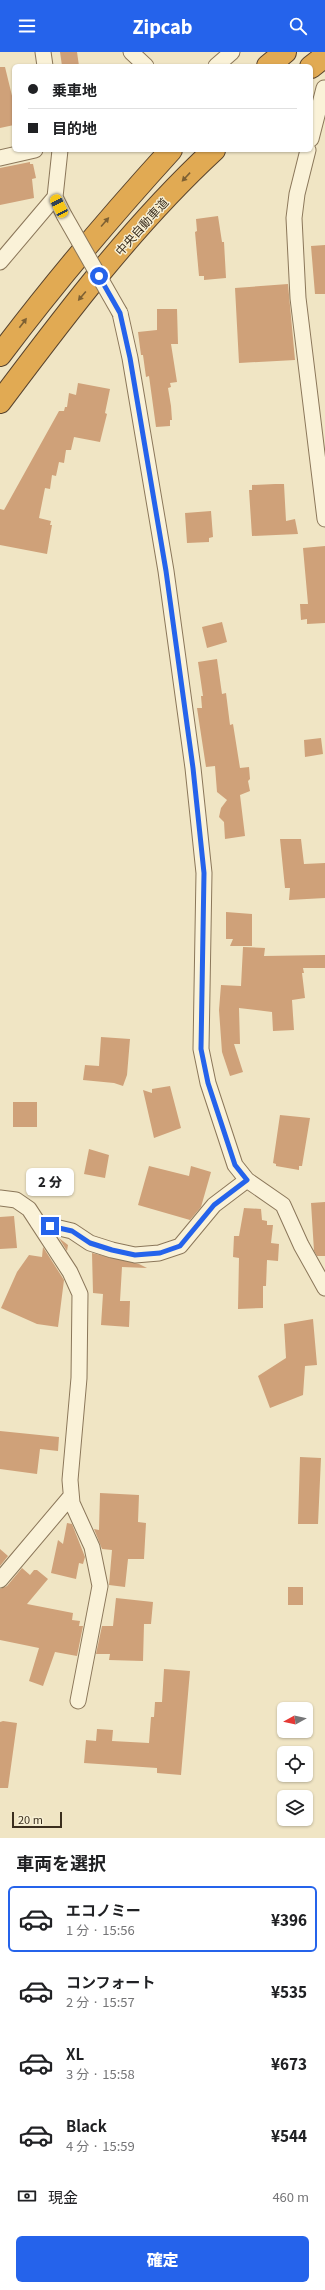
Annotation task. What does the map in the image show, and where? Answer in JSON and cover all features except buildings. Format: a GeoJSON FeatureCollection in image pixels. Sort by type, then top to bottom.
{"type":"FeatureCollection","features":[{"type":"Feature","properties":{"kind":"highway"},"geometry":{"type":"LineString","coordinates":[[270,64],[285,52]]}},
{"type":"Feature","properties":{"kind":"highway"},"geometry":{"type":"LineString","coordinates":[[313,65],[325,56]]}},
{"type":"Feature","properties":{"kind":"highway"},"geometry":{"type":"LineString","coordinates":[[0,355],[39,303],[103,224],[169,152]]}},
{"type":"Feature","properties":{"kind":"highway","name":"中央自動車道"},"geometry":{"type":"LineString","coordinates":[[0,402],[66,315],[136,231],[212,152]]}},
{"type":"Feature","properties":{"kind":"street"},"geometry":{"type":"LineString","coordinates":[[43,52],[45,64]]}},
{"type":"Feature","properties":{"kind":"street"},"geometry":{"type":"LineString","coordinates":[[131,52],[144,64]]}},
{"type":"Feature","properties":{"kind":"street"},"geometry":{"type":"LineString","coordinates":[[218,64],[232,52]]}},
{"type":"Feature","properties":{"kind":"street"},"geometry":{"type":"LineString","coordinates":[[313,131],[324,88]]}},
{"type":"Feature","properties":{"kind":"street"},"geometry":{"type":"LineString","coordinates":[[0,158],[26,152]]}},
{"type":"Feature","properties":{"kind":"street"},"geometry":{"type":"LineString","coordinates":[[60,152],[55,197],[120,313],[130,358],[166,571],[193,768],[204,873],[201,1049],[208,1083],[235,1165],[247,1180],[283,1205],[300,1245],[325,1288]]}},
{"type":"Feature","properties":{"kind":"street"},"geometry":{"type":"LineString","coordinates":[[308,152],[297,194],[294,218],[298,298],[325,519]]}},
{"type":"Feature","properties":{"kind":"street"},"geometry":{"type":"LineString","coordinates":[[0,262],[55,197]]}},
{"type":"Feature","properties":{"kind":"street"},"geometry":{"type":"LineString","coordinates":[[38,1223],[72,1231],[90,1243],[112,1250],[135,1255],[160,1253],[180,1246],[214,1205],[247,1180]]}},
{"type":"Feature","properties":{"kind":"street"},"geometry":{"type":"LineString","coordinates":[[0,1198],[16,1200],[29,1209],[70,1272],[80,1294],[79,1378],[70,1480],[71,1496],[72,1503],[92,1547],[100,1586],[78,1701]]}},
{"type":"Feature","properties":{"kind":"street"},"geometry":{"type":"LineString","coordinates":[[0,1580],[71,1496]]}},
{"type":"Feature","properties":{"kind":"route"},"geometry":{"type":"LineString","coordinates":[[50,1226],[72,1231],[90,1243],[112,1250],[135,1255],[160,1253],[180,1246],[214,1205],[247,1180],[235,1165],[208,1083],[201,1049],[204,873],[193,768],[166,571],[130,358],[120,313],[99,276]]}}]}
